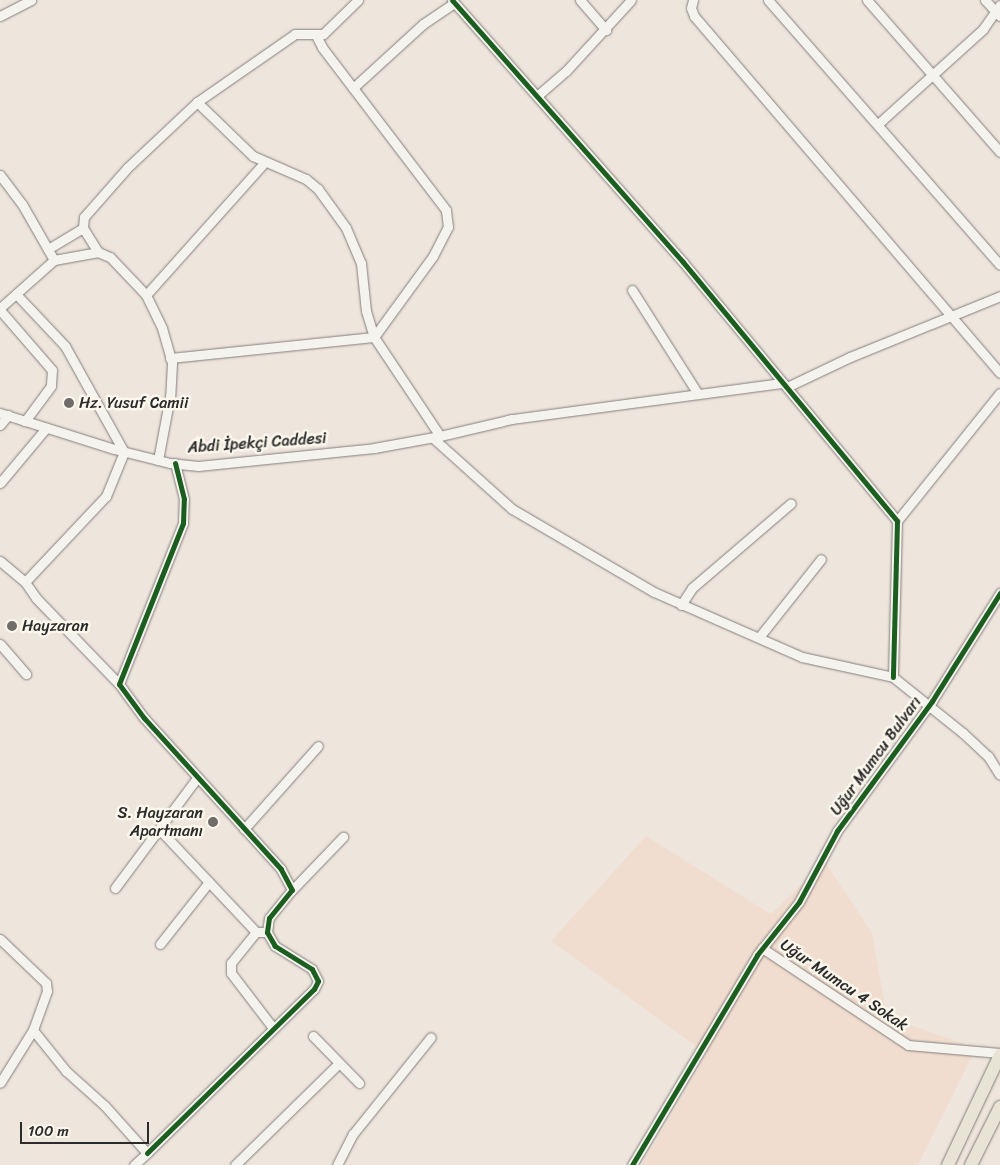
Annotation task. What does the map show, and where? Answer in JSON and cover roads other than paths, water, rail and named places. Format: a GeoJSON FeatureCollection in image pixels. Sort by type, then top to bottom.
{"type":"FeatureCollection","features":[{"type":"Feature","properties":{"kind":"highway"},"geometry":{"type":"LineString","coordinates":[[948,1165],[1000,1054]]}},
{"type":"Feature","properties":{"kind":"highway"},"geometry":{"type":"LineString","coordinates":[[972,1165],[1000,1107]]}},
{"type":"Feature","properties":{"kind":"street"},"geometry":{"type":"LineString","coordinates":[[0,16],[31,0]]}},
{"type":"Feature","properties":{"kind":"street"},"geometry":{"type":"LineString","coordinates":[[98,252],[83,228],[84,217],[127,168],[197,102],[295,34],[323,34],[358,0]]}},
{"type":"Feature","properties":{"kind":"street"},"geometry":{"type":"LineString","coordinates":[[580,0],[606,30]]}},
{"type":"Feature","properties":{"kind":"street"},"geometry":{"type":"LineString","coordinates":[[537,96],[606,30],[631,0]]}},
{"type":"Feature","properties":{"kind":"street"},"geometry":{"type":"LineString","coordinates":[[693,0],[691,8],[694,16],[1000,373]]}},
{"type":"Feature","properties":{"kind":"street"},"geometry":{"type":"LineString","coordinates":[[768,0],[1000,266]]}},
{"type":"Feature","properties":{"kind":"street"},"geometry":{"type":"LineString","coordinates":[[867,0],[1000,152]]}},
{"type":"Feature","properties":{"kind":"street"},"geometry":{"type":"LineString","coordinates":[[878,124],[983,29],[998,11],[984,0]]}},
{"type":"Feature","properties":{"kind":"street"},"geometry":{"type":"LineString","coordinates":[[354,88],[423,24],[453,1],[683,262],[897,521]]}},
{"type":"Feature","properties":{"kind":"street"},"geometry":{"type":"LineString","coordinates":[[170,358],[374,337],[433,256],[449,220],[446,210],[322,47],[316,35]]}},
{"type":"Feature","properties":{"kind":"street"},"geometry":{"type":"LineString","coordinates":[[197,102],[253,156],[313,185],[346,228],[361,263],[366,311],[374,337],[436,437],[512,509],[607,567],[681,605],[760,636],[802,657],[893,677],[988,756],[1000,775]]}},
{"type":"Feature","properties":{"kind":"street"},"geometry":{"type":"LineString","coordinates":[[146,295],[265,162]]}},
{"type":"Feature","properties":{"kind":"street"},"geometry":{"type":"LineString","coordinates":[[0,176],[22,204],[54,260]]}},
{"type":"Feature","properties":{"kind":"street"},"geometry":{"type":"LineString","coordinates":[[48,249],[83,228]]}},
{"type":"Feature","properties":{"kind":"street"},"geometry":{"type":"LineString","coordinates":[[25,421],[51,386],[52,370],[0,309],[54,260],[98,252],[110,257],[146,295],[162,328],[170,358],[170,396],[158,460]]}},
{"type":"Feature","properties":{"kind":"street"},"geometry":{"type":"LineString","coordinates":[[632,290],[698,394]]}},
{"type":"Feature","properties":{"kind":"street"},"geometry":{"type":"LineString","coordinates":[[16,294],[64,346],[124,452],[106,496],[26,582]]}},
{"type":"Feature","properties":{"kind":"street","name":"Abdi İpekçi Caddesi"},"geometry":{"type":"LineString","coordinates":[[4,414],[124,452],[158,460],[198,466],[240,463],[436,437],[512,419],[698,394],[785,385],[1000,296]]}},
{"type":"Feature","properties":{"kind":"street"},"geometry":{"type":"LineString","coordinates":[[893,677],[897,521],[1000,393]]}},
{"type":"Feature","properties":{"kind":"street"},"geometry":{"type":"LineString","coordinates":[[0,425],[4,414]]}},
{"type":"Feature","properties":{"kind":"street"},"geometry":{"type":"LineString","coordinates":[[0,483],[46,428]]}},
{"type":"Feature","properties":{"kind":"street"},"geometry":{"type":"LineString","coordinates":[[119,684],[183,523],[184,499],[175,463]]}},
{"type":"Feature","properties":{"kind":"street"},"geometry":{"type":"LineString","coordinates":[[681,605],[692,588],[791,503]]}},
{"type":"Feature","properties":{"kind":"street"},"geometry":{"type":"LineString","coordinates":[[760,636],[821,558]]}},
{"type":"Feature","properties":{"kind":"street"},"geometry":{"type":"LineString","coordinates":[[0,561],[26,582],[36,598],[119,684],[144,718],[281,870],[292,890]]}},
{"type":"Feature","properties":{"kind":"street","name":"Uğur Mumcu Bulvarı"},"geometry":{"type":"LineString","coordinates":[[632,1165],[762,948],[799,902],[837,831],[929,705],[1000,593]]}},
{"type":"Feature","properties":{"kind":"street"},"geometry":{"type":"LineString","coordinates":[[0,644],[26,674]]}},
{"type":"Feature","properties":{"kind":"street"},"geometry":{"type":"LineString","coordinates":[[244,829],[318,746]]}},
{"type":"Feature","properties":{"kind":"street"},"geometry":{"type":"LineString","coordinates":[[115,888],[197,778]]}},
{"type":"Feature","properties":{"kind":"street"},"geometry":{"type":"LineString","coordinates":[[159,828],[256,932],[267,932]]}},
{"type":"Feature","properties":{"kind":"street"},"geometry":{"type":"LineString","coordinates":[[134,1165],[314,989],[318,981],[312,969],[275,946],[267,932],[269,918],[292,890],[343,838]]}},
{"type":"Feature","properties":{"kind":"street"},"geometry":{"type":"LineString","coordinates":[[160,944],[209,882]]}},
{"type":"Feature","properties":{"kind":"street"},"geometry":{"type":"LineString","coordinates":[[256,932],[231,963],[231,973],[273,1028]]}},
{"type":"Feature","properties":{"kind":"street"},"geometry":{"type":"LineString","coordinates":[[0,940],[46,984],[47,991],[33,1030],[0,1083]]}},
{"type":"Feature","properties":{"kind":"street","name":"Uğur Mumcu 4 Sokak"},"geometry":{"type":"LineString","coordinates":[[762,948],[908,1045],[1000,1054]]}},
{"type":"Feature","properties":{"kind":"street"},"geometry":{"type":"LineString","coordinates":[[33,1030],[66,1071],[105,1106],[147,1152]]}},
{"type":"Feature","properties":{"kind":"street"},"geometry":{"type":"LineString","coordinates":[[313,1036],[338,1064],[359,1083]]}},
{"type":"Feature","properties":{"kind":"street"},"geometry":{"type":"LineString","coordinates":[[337,1165],[353,1134],[431,1037]]}},
{"type":"Feature","properties":{"kind":"street"},"geometry":{"type":"LineString","coordinates":[[235,1165],[338,1064]]}},
{"type":"Feature","properties":{"kind":"place","name":"Hz. Yusuf Camii"},"geometry":{"type":"Point","coordinates":[69,403]}},
{"type":"Feature","properties":{"kind":"place","name":"Hayzaran"},"geometry":{"type":"Point","coordinates":[12,626]}},
{"type":"Feature","properties":{"kind":"place","name":"S. Hayzaran Apartmanı"},"geometry":{"type":"Point","coordinates":[213,822]}}]}
